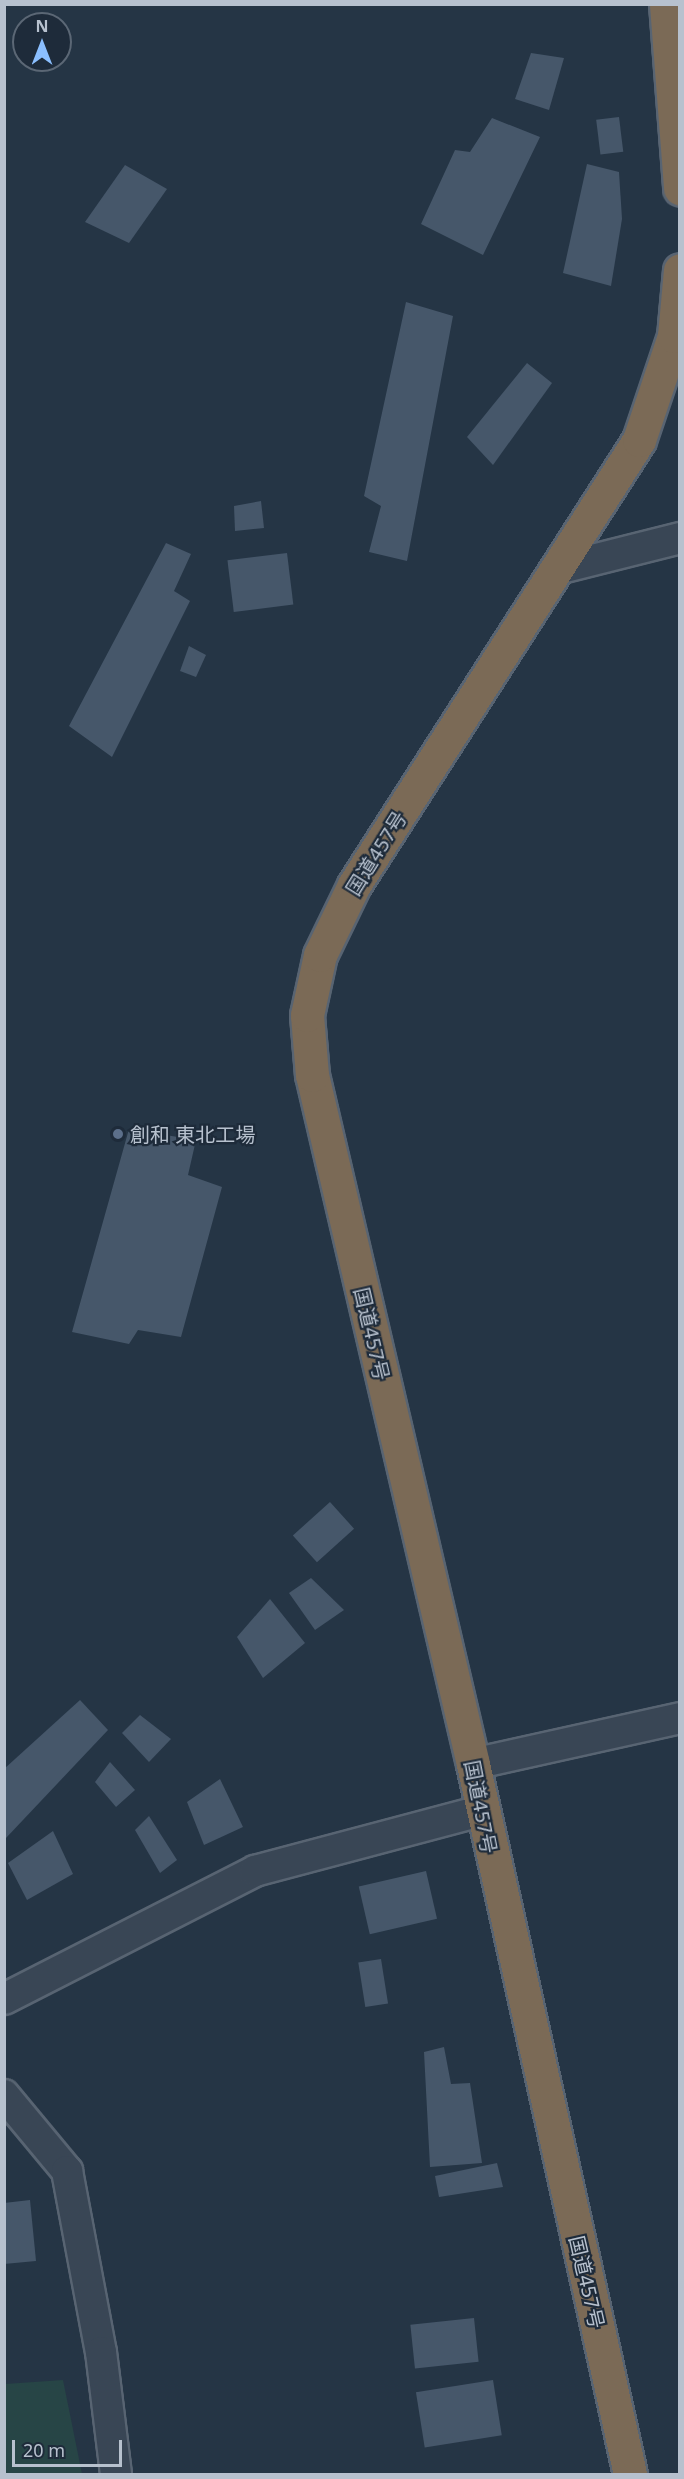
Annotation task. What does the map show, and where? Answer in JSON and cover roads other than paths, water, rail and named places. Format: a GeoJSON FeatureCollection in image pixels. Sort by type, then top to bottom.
{"type":"FeatureCollection","features":[{"type":"Feature","properties":{"kind":"highway"},"geometry":{"type":"LineString","coordinates":[[666,4],[680,189]]}},
{"type":"Feature","properties":{"kind":"highway","name":"国道457号"},"geometry":{"type":"LineString","coordinates":[[630,2475],[481,1811],[473,1764],[312,1075],[307,1015],[320,955],[354,885],[561,567],[639,440],[674,336],[680,270]]}},
{"type":"Feature","properties":{"kind":"street"},"geometry":{"type":"LineString","coordinates":[[561,567],[680,538]]}},
{"type":"Feature","properties":{"kind":"street"},"geometry":{"type":"LineString","coordinates":[[473,1764],[680,1718]]}},
{"type":"Feature","properties":{"kind":"street"},"geometry":{"type":"LineString","coordinates":[[4,1999],[255,1870],[481,1811]]}},
{"type":"Feature","properties":{"kind":"street"},"geometry":{"type":"LineString","coordinates":[[4,2095],[67,2171],[101,2352],[116,2475]]}},
{"type":"Feature","properties":{"kind":"place","name":"創和 東北工場"},"geometry":{"type":"Point","coordinates":[118,1134]}}]}
